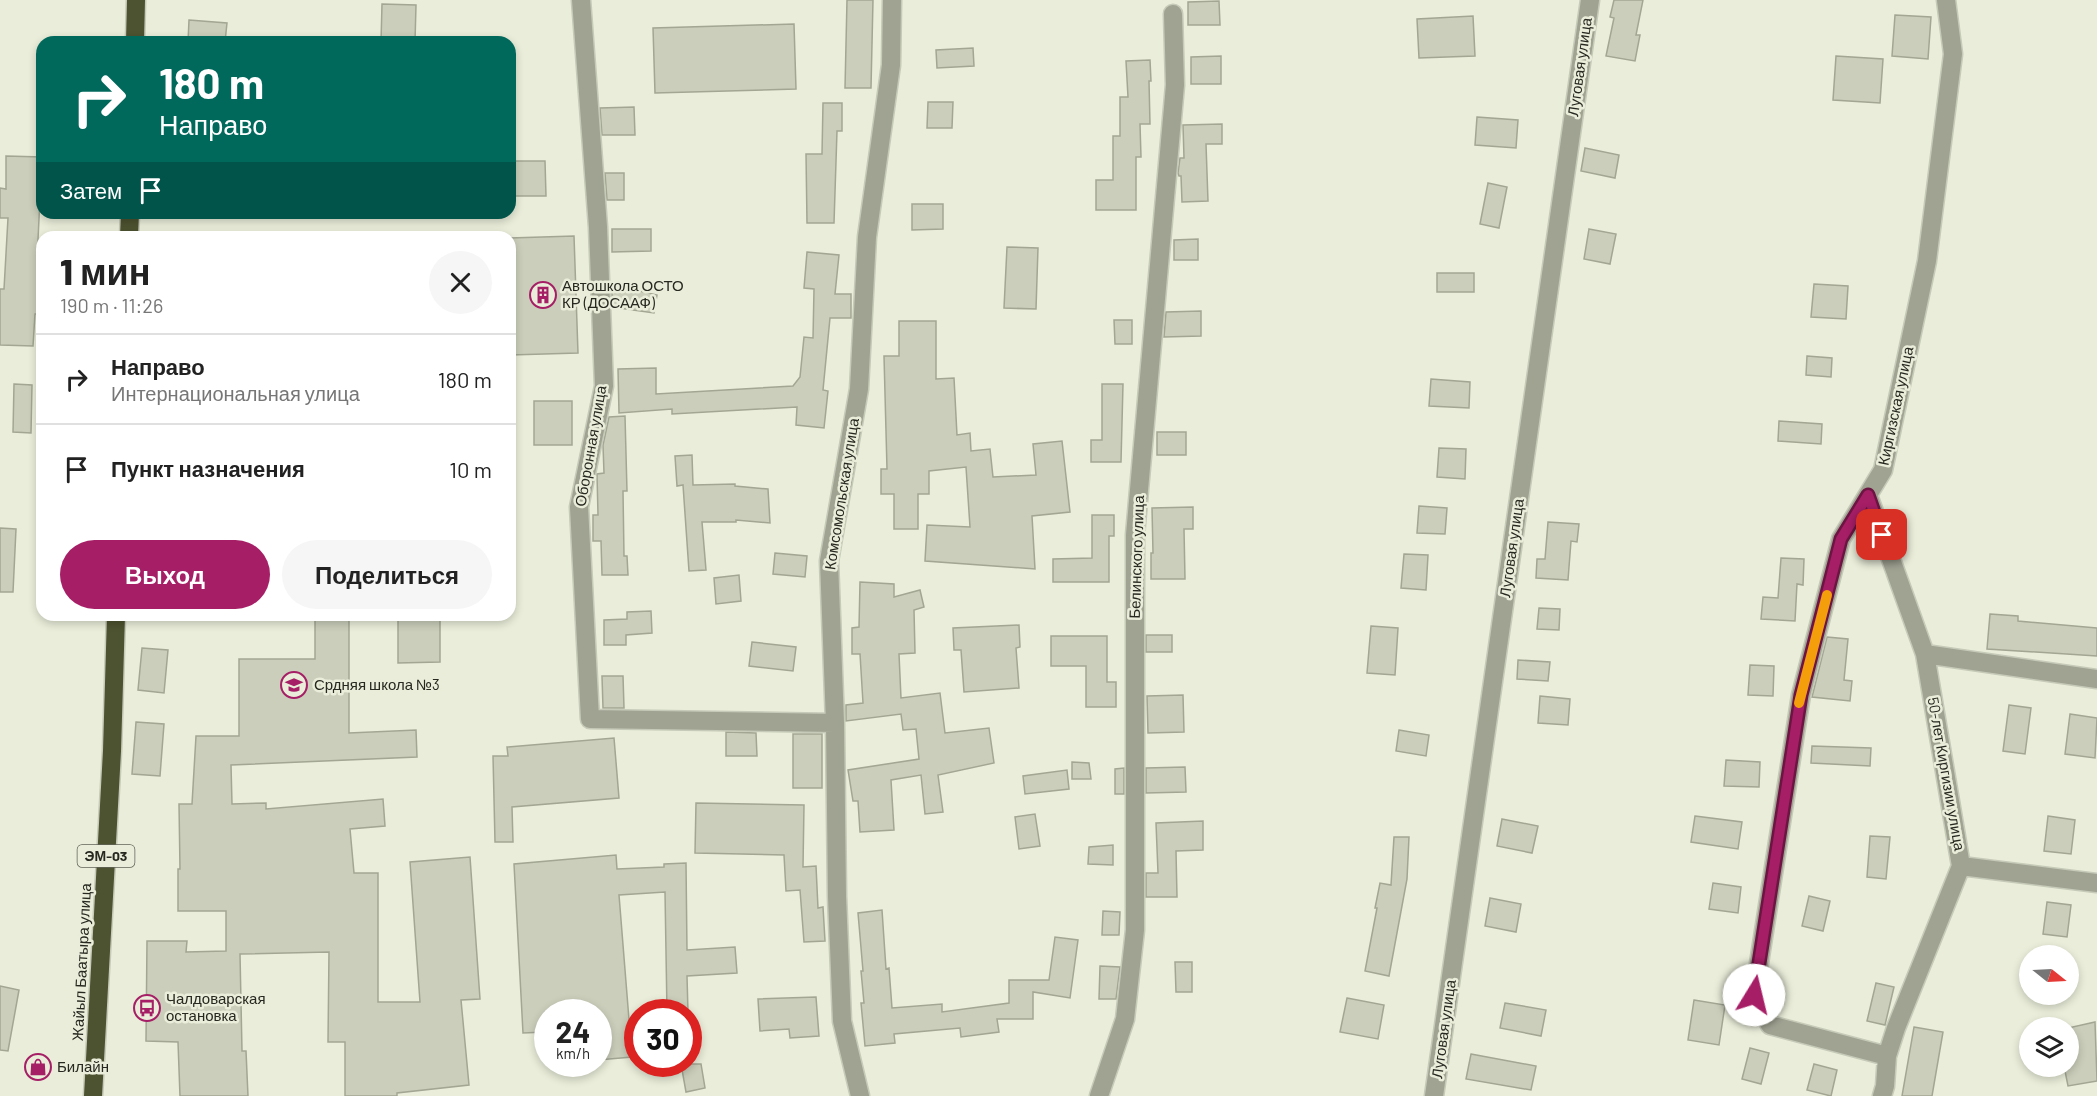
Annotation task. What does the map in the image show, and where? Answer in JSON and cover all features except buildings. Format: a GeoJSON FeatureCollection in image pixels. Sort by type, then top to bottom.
{"type":"FeatureCollection","features":[{"type":"Feature","properties":{"kind":"highway"},"geometry":{"type":"LineString","coordinates":[[135,36],[136,0]]}},
{"type":"Feature","properties":{"kind":"highway","name":"Жайыл Баатыра улица"},"geometry":{"type":"LineString","coordinates":[[93,1096],[117,621]]}},
{"type":"Feature","properties":{"kind":"street","name":"Оборонная улица"},"geometry":{"type":"LineString","coordinates":[[581,0],[598,227],[604,386],[579,507],[590,719],[835,723]]}},
{"type":"Feature","properties":{"kind":"street","name":"Комсомольская улица"},"geometry":{"type":"LineString","coordinates":[[860,1096],[842,1021],[829,561],[859,389],[867,237],[891,66],[892,0]]}},
{"type":"Feature","properties":{"kind":"street","name":"Луговая улица"},"geometry":{"type":"LineString","coordinates":[[1434,1096],[1590,0]]}},
{"type":"Feature","properties":{"kind":"street","name":"Киргизская улица"},"geometry":{"type":"LineString","coordinates":[[1887,1056],[1770,1025],[1754,995],[1801,695],[1841,539],[1883,470],[1927,261],[1953,54],[1946,0]]}},
{"type":"Feature","properties":{"kind":"street","name":"Белинского улица"},"geometry":{"type":"LineString","coordinates":[[1099,1096],[1125,1019],[1135,930],[1135,535],[1175,85],[1173,14]]}},
{"type":"Feature","properties":{"kind":"street","name":"50-лет Киргизии улица"},"geometry":{"type":"LineString","coordinates":[[1868,495],[1925,654],[1961,866],[2097,883]]}},
{"type":"Feature","properties":{"kind":"street"},"geometry":{"type":"LineString","coordinates":[[1925,654],[2097,679]]}},
{"type":"Feature","properties":{"kind":"street"},"geometry":{"type":"LineString","coordinates":[[1882,1096],[1887,1056],[1896,1028],[1961,866]]}},
{"type":"Feature","properties":{"kind":"slow traffic"},"geometry":{"type":"LineString","coordinates":[[1799,703],[1827,595]]}},
{"type":"Feature","properties":{"kind":"place","name":"Автошкола ОСТО КР (ДОСААФ)"},"geometry":{"type":"Point","coordinates":[543,295]}},
{"type":"Feature","properties":{"kind":"place","name":"Срдняя школа №3"},"geometry":{"type":"Point","coordinates":[294,685]}},
{"type":"Feature","properties":{"kind":"place","name":"Чалдоварская остановка"},"geometry":{"type":"Point","coordinates":[147,1008]}},
{"type":"Feature","properties":{"kind":"place","name":"Билайн"},"geometry":{"type":"Point","coordinates":[38,1067]}},
{"type":"Feature","properties":{"kind":"route"},"geometry":{"type":"LineString","coordinates":[[1754,995],[1801,695],[1841,539],[1868,495],[1882,535]]}}]}
